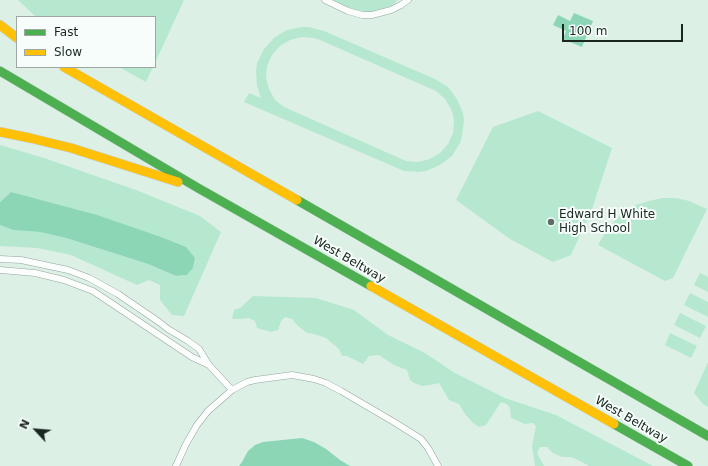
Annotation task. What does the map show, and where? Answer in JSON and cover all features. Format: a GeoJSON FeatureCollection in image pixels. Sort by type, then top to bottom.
{"type":"FeatureCollection","features":[{"type":"Feature","properties":{"kind":"highway"},"geometry":{"type":"LineString","coordinates":[[0,25],[16,38]]}},
{"type":"Feature","properties":{"kind":"highway"},"geometry":{"type":"LineString","coordinates":[[0,30],[16,38]]}},
{"type":"Feature","properties":{"kind":"highway","name":"West Beltway"},"geometry":{"type":"LineString","coordinates":[[66,68],[708,436]]}},
{"type":"Feature","properties":{"kind":"highway","name":"West Beltway"},"geometry":{"type":"LineString","coordinates":[[0,71],[198,188],[688,466]]}},
{"type":"Feature","properties":{"kind":"highway"},"geometry":{"type":"LineString","coordinates":[[0,132],[71,148],[198,188]]}},
{"type":"Feature","properties":{"kind":"street"},"geometry":{"type":"LineString","coordinates":[[325,0],[348,11],[362,15],[372,15],[391,10],[408,0]]}},
{"type":"Feature","properties":{"kind":"street"},"geometry":{"type":"LineString","coordinates":[[0,259],[21,260],[68,270],[89,278],[118,294],[199,349],[209,365],[232,390]]}},
{"type":"Feature","properties":{"kind":"street"},"geometry":{"type":"LineString","coordinates":[[0,270],[35,273],[64,280],[93,291],[192,357],[209,365]]}},
{"type":"Feature","properties":{"kind":"street"},"geometry":{"type":"LineString","coordinates":[[176,466],[197,425],[208,411],[232,390],[247,382],[292,375],[326,383],[421,439],[438,466]]}},
{"type":"Feature","properties":{"kind":"shaded area"},"geometry":{"type":"Polygon","coordinates":[[[18,0],[184,0],[156,61],[156,16],[35,16],[18,0]]]}},
{"type":"Feature","properties":{"kind":"shaded area"},"geometry":{"type":"Polygon","coordinates":[[[333,0],[398,0],[391,6],[370,12],[355,10],[333,0]]]}},
{"type":"Feature","properties":{"kind":"shaded area"},"geometry":{"type":"Polygon","coordinates":[[[574,13],[593,21],[582,47],[563,39],[566,31],[553,25],[558,15],[570,21],[574,13]]]}},
{"type":"Feature","properties":{"kind":"shaded area"},"geometry":{"type":"Polygon","coordinates":[[[309,27],[324,31],[435,79],[448,87],[457,99],[463,113],[464,120],[460,143],[452,156],[440,165],[426,171],[404,171],[244,102],[249,93],[261,98],[257,86],[257,63],[264,49],[274,38],[287,30],[309,27]],[[302,37],[290,40],[280,46],[272,55],[267,66],[266,78],[269,89],[275,100],[284,107],[406,161],[418,162],[430,159],[440,153],[448,144],[453,133],[453,115],[445,99],[436,91],[314,38],[302,37]]]}},
{"type":"Feature","properties":{"kind":"shaded area"},"geometry":{"type":"Polygon","coordinates":[[[121,68],[153,68],[146,82],[121,68]]]}},
{"type":"Feature","properties":{"kind":"shaded area"},"geometry":{"type":"Polygon","coordinates":[[[538,111],[612,148],[591,212],[571,255],[553,262],[510,239],[456,200],[493,127],[538,111]]]}},
{"type":"Feature","properties":{"kind":"shaded area"},"geometry":{"type":"Polygon","coordinates":[[[0,145],[44,158],[136,190],[200,216],[221,232],[184,316],[172,315],[160,300],[160,285],[149,280],[137,285],[71,255],[37,248],[0,246],[0,225],[13,230],[40,232],[66,238],[148,264],[176,276],[187,275],[193,268],[195,258],[11,192],[0,202],[0,145]]]}},
{"type":"Feature","properties":{"kind":"shaded area"},"geometry":{"type":"Polygon","coordinates":[[[11,192],[97,215],[186,247],[195,258],[193,268],[187,275],[176,276],[148,264],[66,238],[40,232],[13,230],[0,225],[0,202],[11,192]]]}},
{"type":"Feature","properties":{"kind":"shaded area"},"geometry":{"type":"Polygon","coordinates":[[[662,198],[676,198],[689,201],[707,209],[673,278],[665,281],[598,245],[606,231],[616,219],[627,210],[636,205],[662,198]]]}},
{"type":"Feature","properties":{"kind":"shaded area"},"geometry":{"type":"Polygon","coordinates":[[[700,273],[708,277],[708,292],[694,285],[700,273]]]}},
{"type":"Feature","properties":{"kind":"shaded area"},"geometry":{"type":"Polygon","coordinates":[[[690,293],[708,302],[708,317],[684,305],[690,293]]]}},
{"type":"Feature","properties":{"kind":"shaded area"},"geometry":{"type":"Polygon","coordinates":[[[253,296],[316,298],[354,310],[388,335],[425,353],[455,373],[505,398],[556,415],[653,466],[589,466],[571,457],[562,457],[553,453],[547,447],[540,447],[537,453],[544,466],[535,466],[532,446],[536,426],[533,423],[525,424],[511,418],[510,408],[507,404],[501,402],[486,425],[479,427],[465,414],[459,404],[449,400],[439,383],[422,386],[414,383],[410,380],[407,370],[394,365],[379,355],[369,356],[363,364],[347,356],[342,356],[339,349],[326,338],[307,333],[292,319],[285,317],[281,321],[278,330],[271,332],[257,328],[255,321],[249,318],[233,319],[234,310],[240,308],[253,296]]]}},
{"type":"Feature","properties":{"kind":"shaded area"},"geometry":{"type":"Polygon","coordinates":[[[680,313],[706,326],[700,338],[674,325],[680,313]]]}},
{"type":"Feature","properties":{"kind":"shaded area"},"geometry":{"type":"Polygon","coordinates":[[[670,333],[697,346],[691,358],[665,345],[670,333]]]}},
{"type":"Feature","properties":{"kind":"shaded area"},"geometry":{"type":"Polygon","coordinates":[[[708,362],[708,407],[703,404],[694,393],[708,362]]]}},
{"type":"Feature","properties":{"kind":"shaded area"},"geometry":{"type":"Polygon","coordinates":[[[302,438],[314,442],[326,449],[350,466],[239,466],[248,451],[255,445],[263,442],[302,438]]]}},
{"type":"Feature","properties":{"kind":"traffic: fast"},"geometry":{"type":"LineString","coordinates":[[0,71],[198,188],[371,286]]}},
{"type":"Feature","properties":{"kind":"traffic: fast"},"geometry":{"type":"LineString","coordinates":[[297,200],[708,436]]}},
{"type":"Feature","properties":{"kind":"traffic: fast"},"geometry":{"type":"LineString","coordinates":[[614,424],[688,466]]}},
{"type":"Feature","properties":{"kind":"traffic: slow"},"geometry":{"type":"LineString","coordinates":[[0,25],[16,37]]}},
{"type":"Feature","properties":{"kind":"traffic: slow"},"geometry":{"type":"LineString","coordinates":[[66,68],[297,200]]}},
{"type":"Feature","properties":{"kind":"traffic: slow"},"geometry":{"type":"LineString","coordinates":[[0,132],[71,148],[178,182]]}},
{"type":"Feature","properties":{"kind":"traffic: slow"},"geometry":{"type":"LineString","coordinates":[[371,286],[614,424]]}},
{"type":"Feature","properties":{"kind":"place","name":"Edward H White High School"},"geometry":{"type":"Point","coordinates":[551,222]}}]}
